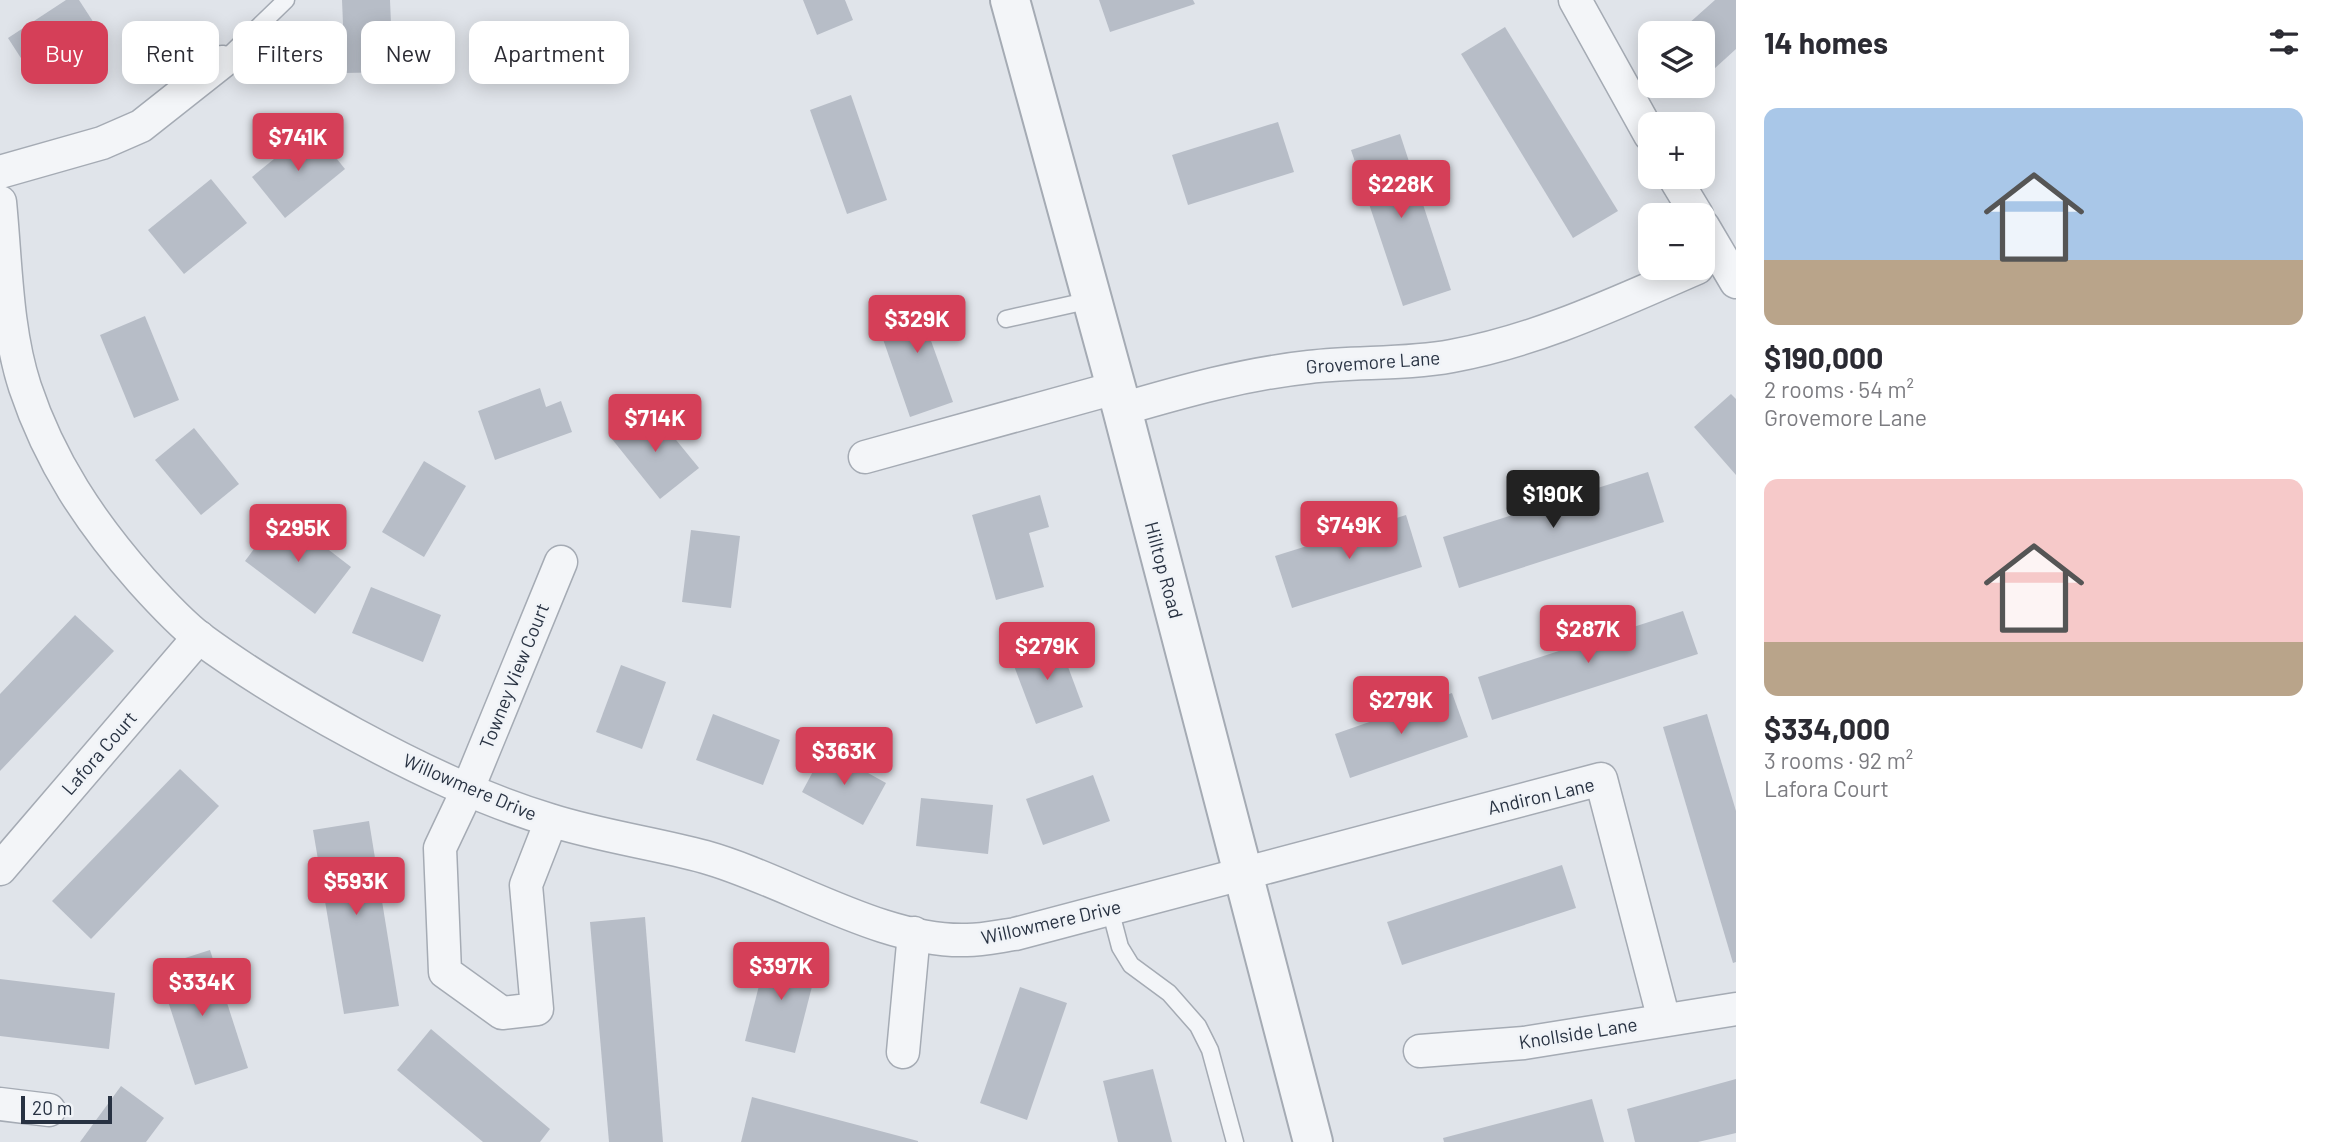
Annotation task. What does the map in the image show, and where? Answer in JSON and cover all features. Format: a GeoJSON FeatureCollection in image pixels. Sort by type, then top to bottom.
{"type":"FeatureCollection","features":[{"type":"Feature","properties":{"kind":"street","name":"Hilltop Road"},"geometry":{"type":"LineString","coordinates":[[1010,0],[1119,399],[1313,1142]]}},
{"type":"Feature","properties":{"kind":"street"},"geometry":{"type":"LineString","coordinates":[[1575,0],[1638,113]]}},
{"type":"Feature","properties":{"kind":"street"},"geometry":{"type":"LineString","coordinates":[[0,172],[102,143],[141,126],[222,62]]}},
{"type":"Feature","properties":{"kind":"street","name":"Willowmere Drive"},"geometry":{"type":"LineString","coordinates":[[0,202],[9,364],[75,498],[115,550],[199,637],[291,699],[407,763],[467,791],[551,821],[707,858],[884,926],[914,933],[967,940],[1015,934],[1242,874]]}},
{"type":"Feature","properties":{"kind":"street","name":"Grovemore Lane"},"geometry":{"type":"LineString","coordinates":[[865,457],[1119,399],[1254,374],[1341,363],[1415,362],[1518,342],[1718,266]]}},
{"type":"Feature","properties":{"kind":"street","name":"Towney View Court"},"geometry":{"type":"LineString","coordinates":[[551,821],[526,885],[537,1009],[502,1013],[445,972],[440,848],[467,791],[561,562]]}},
{"type":"Feature","properties":{"kind":"street","name":"Lafora Court"},"geometry":{"type":"LineString","coordinates":[[0,869],[199,637]]}},
{"type":"Feature","properties":{"kind":"street","name":"Andiron Lane"},"geometry":{"type":"LineString","coordinates":[[1242,874],[1601,779],[1664,1020]]}},
{"type":"Feature","properties":{"kind":"street"},"geometry":{"type":"LineString","coordinates":[[903,1052],[914,933]]}},
{"type":"Feature","properties":{"kind":"street","name":"Knollside Lane"},"geometry":{"type":"LineString","coordinates":[[1420,1051],[1524,1043],[1736,1009]]}},
{"type":"Feature","properties":{"kind":"street"},"geometry":{"type":"LineString","coordinates":[[0,1104],[50,1110]]}},
{"type":"Feature","properties":{"kind":"lane"},"geometry":{"type":"LineString","coordinates":[[222,62],[286,0]]}},
{"type":"Feature","properties":{"kind":"lane"},"geometry":{"type":"LineString","coordinates":[[1006,319],[1091,300]]}},
{"type":"Feature","properties":{"kind":"lane"},"geometry":{"type":"LineString","coordinates":[[1110,909],[1121,947],[1131,965],[1169,993],[1198,1026],[1210,1050],[1235,1142]]}},
{"type":"Feature","properties":{"kind":"building"},"geometry":{"type":"Polygon","coordinates":[[[66,0],[79,0],[93,21],[34,21],[66,0]]]}},
{"type":"Feature","properties":{"kind":"building"},"geometry":{"type":"Polygon","coordinates":[[[342,0],[390,0],[391,21],[361,21],[361,73],[347,73],[347,21],[343,21],[342,0]]]}},
{"type":"Feature","properties":{"kind":"building"},"geometry":{"type":"Polygon","coordinates":[[[803,0],[845,0],[853,20],[817,35],[803,0]]]}},
{"type":"Feature","properties":{"kind":"building"},"geometry":{"type":"Polygon","coordinates":[[[1099,0],[1193,0],[1195,4],[1110,32],[1099,0]]]}},
{"type":"Feature","properties":{"kind":"building"},"geometry":{"type":"Polygon","coordinates":[[[1715,0],[1736,0],[1736,49],[1715,68],[1715,21],[1691,21],[1715,0]]]}},
{"type":"Feature","properties":{"kind":"building"},"geometry":{"type":"Polygon","coordinates":[[[1505,27],[1618,211],[1573,238],[1461,54],[1505,27]]]}},
{"type":"Feature","properties":{"kind":"building"},"geometry":{"type":"Polygon","coordinates":[[[21,29],[21,58],[8,38],[21,29]]]}},
{"type":"Feature","properties":{"kind":"building"},"geometry":{"type":"Polygon","coordinates":[[[851,95],[887,200],[847,214],[810,110],[851,95]]]}},
{"type":"Feature","properties":{"kind":"building"},"geometry":{"type":"Polygon","coordinates":[[[1278,122],[1294,172],[1188,205],[1172,155],[1278,122]]]}},
{"type":"Feature","properties":{"kind":"building"},"geometry":{"type":"Polygon","coordinates":[[[312,128],[345,169],[285,218],[252,177],[312,128]]]}},
{"type":"Feature","properties":{"kind":"building"},"geometry":{"type":"Polygon","coordinates":[[[1400,134],[1451,290],[1403,306],[1351,150],[1400,134]]]}},
{"type":"Feature","properties":{"kind":"building"},"geometry":{"type":"Polygon","coordinates":[[[211,179],[247,223],[184,274],[148,230],[211,179]]]}},
{"type":"Feature","properties":{"kind":"building"},"geometry":{"type":"Polygon","coordinates":[[[937,298],[949,332],[930,338],[953,402],[910,417],[876,319],[937,298]]]}},
{"type":"Feature","properties":{"kind":"building"},"geometry":{"type":"Polygon","coordinates":[[[145,316],[179,400],[134,418],[100,335],[145,316]]]}},
{"type":"Feature","properties":{"kind":"building"},"geometry":{"type":"Polygon","coordinates":[[[540,388],[546,407],[561,401],[572,432],[495,460],[478,411],[540,388]]]}},
{"type":"Feature","properties":{"kind":"building"},"geometry":{"type":"Polygon","coordinates":[[[1731,394],[1736,399],[1736,475],[1694,427],[1731,394]]]}},
{"type":"Feature","properties":{"kind":"building"},"geometry":{"type":"Polygon","coordinates":[[[650,408],[699,468],[660,499],[612,439],[650,408]]]}},
{"type":"Feature","properties":{"kind":"building"},"geometry":{"type":"Polygon","coordinates":[[[194,428],[239,484],[201,515],[155,460],[194,428]]]}},
{"type":"Feature","properties":{"kind":"building"},"geometry":{"type":"Polygon","coordinates":[[[424,461],[466,486],[424,557],[382,532],[424,461]]]}},
{"type":"Feature","properties":{"kind":"building"},"geometry":{"type":"Polygon","coordinates":[[[1648,472],[1664,522],[1459,588],[1443,537],[1648,472]]]}},
{"type":"Feature","properties":{"kind":"building"},"geometry":{"type":"Polygon","coordinates":[[[1040,495],[1049,527],[1029,533],[1044,587],[996,600],[972,515],[1040,495]]]}},
{"type":"Feature","properties":{"kind":"building"},"geometry":{"type":"Polygon","coordinates":[[[281,513],[351,567],[315,614],[245,561],[281,513]]]}},
{"type":"Feature","properties":{"kind":"building"},"geometry":{"type":"Polygon","coordinates":[[[1406,515],[1422,567],[1292,608],[1275,556],[1406,515]]]}},
{"type":"Feature","properties":{"kind":"building"},"geometry":{"type":"Polygon","coordinates":[[[691,530],[740,536],[731,608],[682,602],[691,530]]]}},
{"type":"Feature","properties":{"kind":"building"},"geometry":{"type":"Polygon","coordinates":[[[371,587],[441,615],[423,662],[352,633],[371,587]]]}},
{"type":"Feature","properties":{"kind":"building"},"geometry":{"type":"Polygon","coordinates":[[[1683,611],[1698,654],[1492,720],[1478,677],[1683,611]]]}},
{"type":"Feature","properties":{"kind":"building"},"geometry":{"type":"Polygon","coordinates":[[[75,615],[114,651],[0,771],[0,694],[75,615]]]}},
{"type":"Feature","properties":{"kind":"building"},"geometry":{"type":"Polygon","coordinates":[[[1058,640],[1083,707],[1036,724],[1011,658],[1058,640]]]}},
{"type":"Feature","properties":{"kind":"building"},"geometry":{"type":"Polygon","coordinates":[[[621,665],[666,682],[642,749],[596,732],[621,665]]]}},
{"type":"Feature","properties":{"kind":"building"},"geometry":{"type":"Polygon","coordinates":[[[1452,693],[1468,737],[1350,778],[1335,734],[1452,693]]]}},
{"type":"Feature","properties":{"kind":"building"},"geometry":{"type":"Polygon","coordinates":[[[713,714],[780,740],[763,785],[696,760],[713,714]]]}},
{"type":"Feature","properties":{"kind":"building"},"geometry":{"type":"Polygon","coordinates":[[[1707,714],[1736,811],[1736,962],[1733,963],[1663,727],[1707,714]]]}},
{"type":"Feature","properties":{"kind":"building"},"geometry":{"type":"Polygon","coordinates":[[[825,749],[886,783],[863,825],[802,792],[825,749]]]}},
{"type":"Feature","properties":{"kind":"building"},"geometry":{"type":"Polygon","coordinates":[[[180,769],[219,806],[91,939],[52,901],[180,769]]]}},
{"type":"Feature","properties":{"kind":"building"},"geometry":{"type":"Polygon","coordinates":[[[1093,775],[1110,821],[1043,845],[1026,799],[1093,775]]]}},
{"type":"Feature","properties":{"kind":"building"},"geometry":{"type":"Polygon","coordinates":[[[921,798],[993,805],[988,854],[916,846],[921,798]]]}},
{"type":"Feature","properties":{"kind":"building"},"geometry":{"type":"Polygon","coordinates":[[[369,821],[399,1006],[344,1014],[313,830],[369,821]]]}},
{"type":"Feature","properties":{"kind":"building"},"geometry":{"type":"Polygon","coordinates":[[[1562,865],[1576,908],[1402,965],[1387,922],[1562,865]]]}},
{"type":"Feature","properties":{"kind":"building"},"geometry":{"type":"Polygon","coordinates":[[[645,917],[663,1142],[609,1142],[590,922],[645,917]]]}},
{"type":"Feature","properties":{"kind":"building"},"geometry":{"type":"Polygon","coordinates":[[[210,950],[248,1068],[195,1085],[157,967],[210,950]]]}},
{"type":"Feature","properties":{"kind":"building"},"geometry":{"type":"Polygon","coordinates":[[[768,950],[818,963],[795,1053],[745,1041],[768,950]]]}},
{"type":"Feature","properties":{"kind":"building"},"geometry":{"type":"Polygon","coordinates":[[[0,979],[115,993],[109,1049],[0,1036],[0,979]]]}},
{"type":"Feature","properties":{"kind":"building"},"geometry":{"type":"Polygon","coordinates":[[[1020,987],[1067,1003],[1027,1120],[980,1103],[1020,987]]]}},
{"type":"Feature","properties":{"kind":"building"},"geometry":{"type":"Polygon","coordinates":[[[431,1029],[550,1129],[540,1142],[483,1142],[397,1070],[431,1029]]]}},
{"type":"Feature","properties":{"kind":"building"},"geometry":{"type":"Polygon","coordinates":[[[1153,1069],[1172,1142],[1118,1142],[1103,1081],[1153,1069]]]}},
{"type":"Feature","properties":{"kind":"building"},"geometry":{"type":"Polygon","coordinates":[[[1736,1079],[1736,1133],[1698,1142],[1635,1142],[1627,1109],[1736,1079]]]}},
{"type":"Feature","properties":{"kind":"building"},"geometry":{"type":"Polygon","coordinates":[[[121,1086],[164,1118],[146,1142],[80,1142],[121,1086]]]}},
{"type":"Feature","properties":{"kind":"building"},"geometry":{"type":"Polygon","coordinates":[[[752,1097],[918,1141],[918,1142],[741,1142],[752,1097]]]}},
{"type":"Feature","properties":{"kind":"building"},"geometry":{"type":"Polygon","coordinates":[[[1592,1099],[1604,1142],[1444,1142],[1443,1138],[1592,1099]]]}}]}
